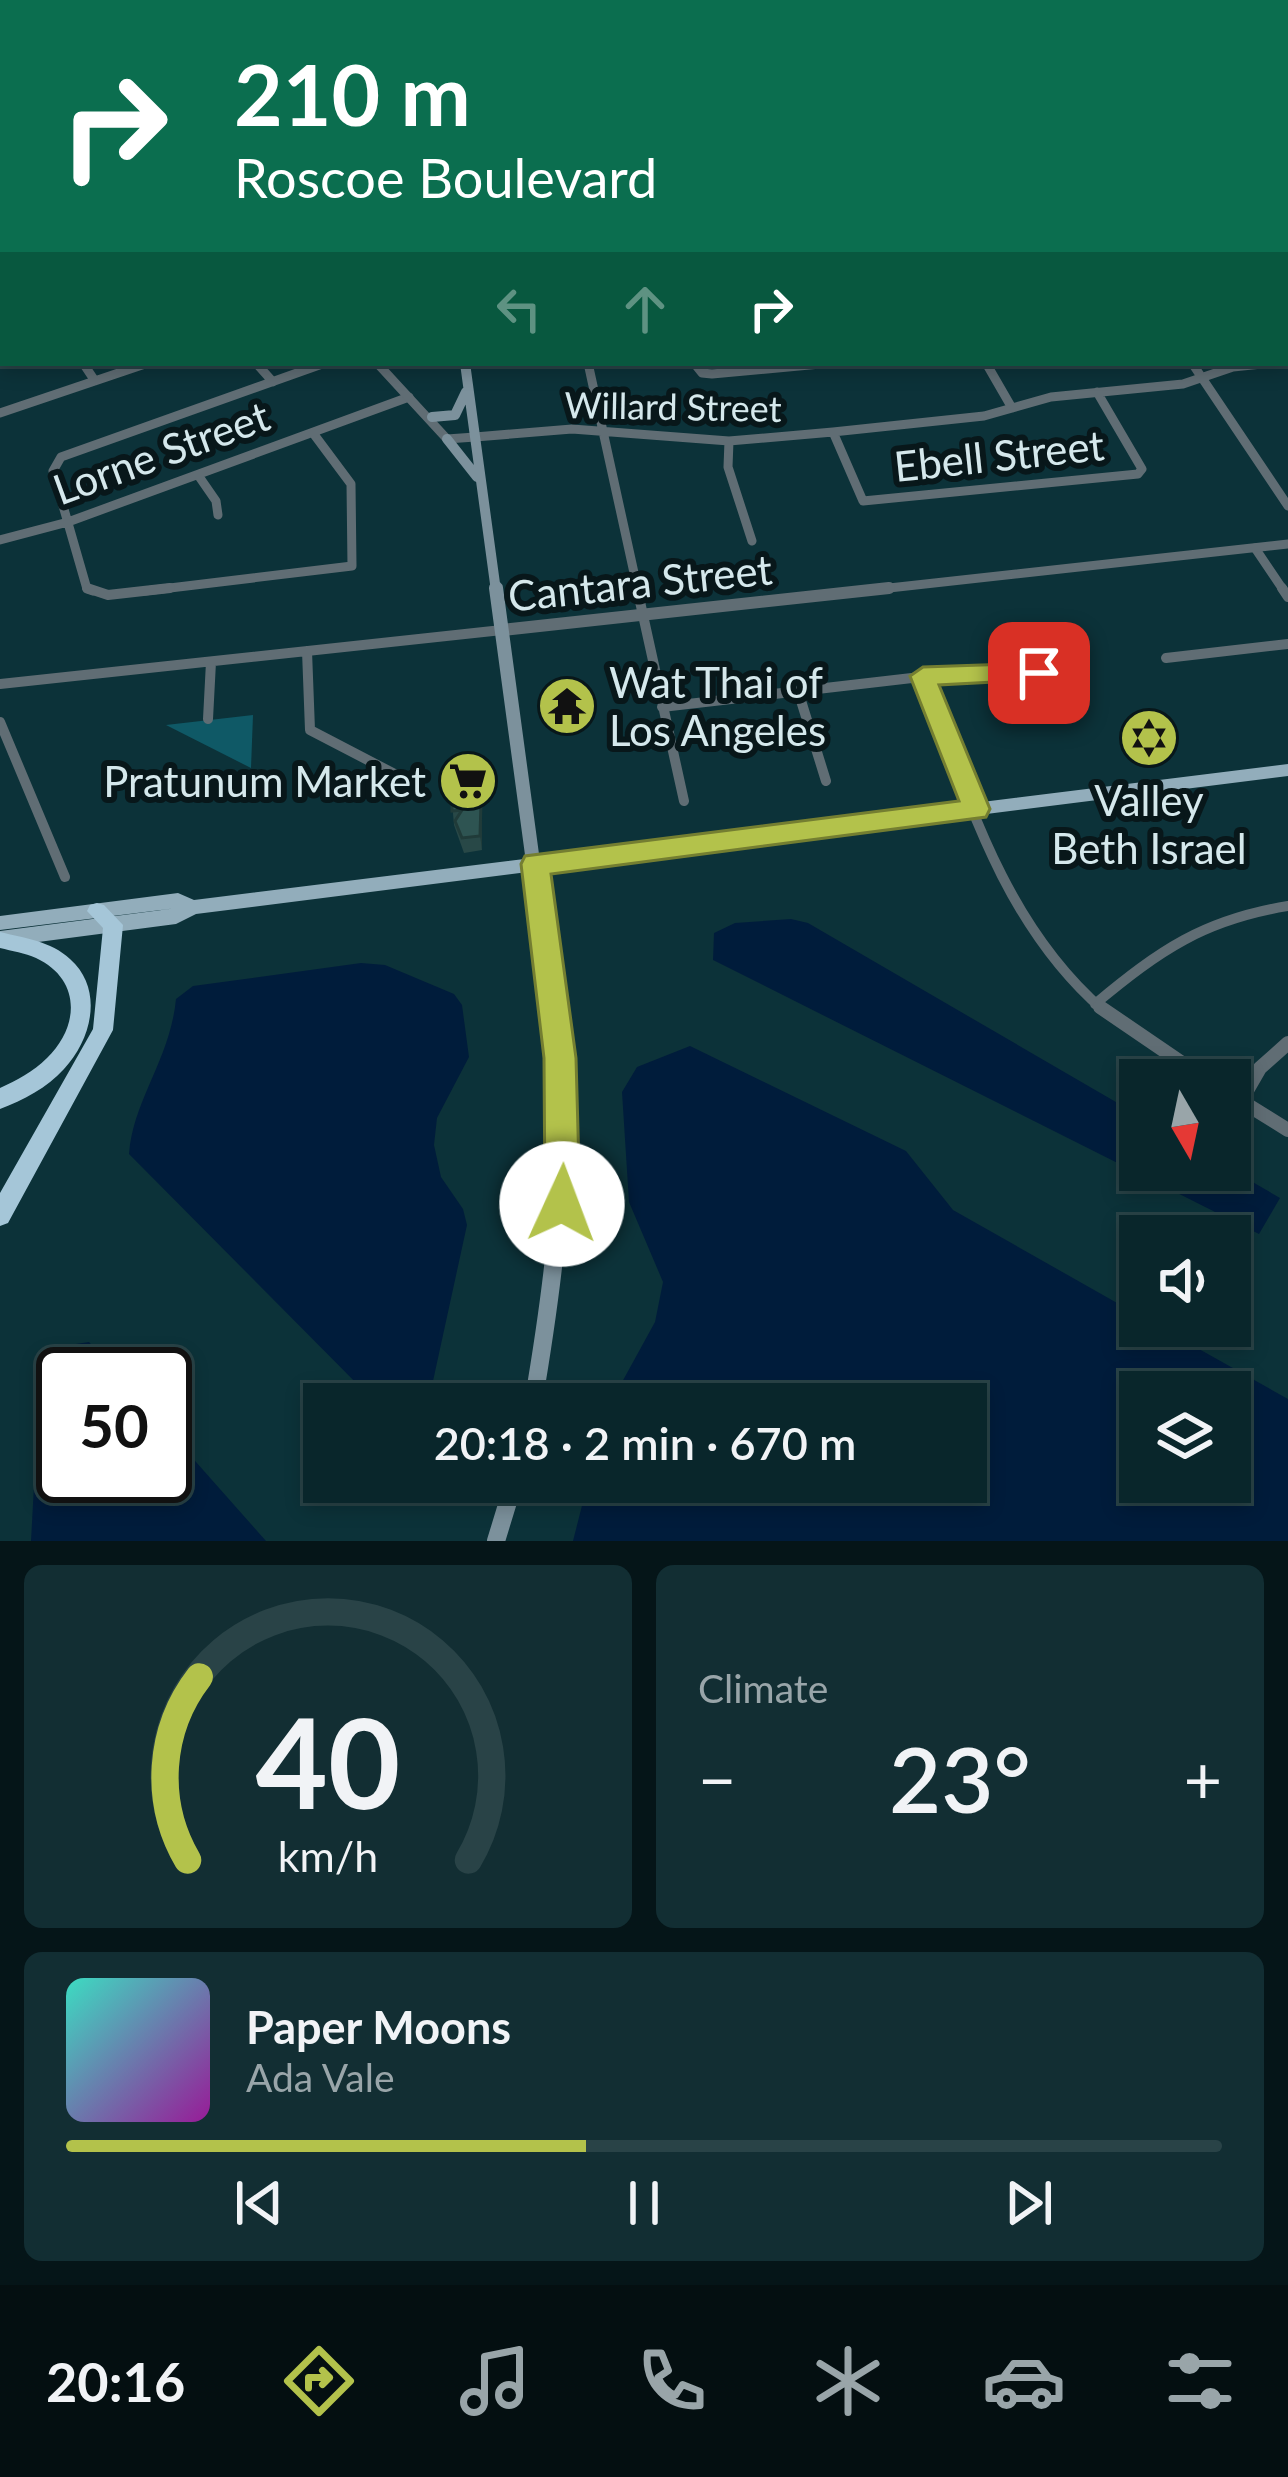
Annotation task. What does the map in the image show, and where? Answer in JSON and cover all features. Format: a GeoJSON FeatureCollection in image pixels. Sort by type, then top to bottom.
{"type":"FeatureCollection","features":[{"type":"Feature","properties":{"kind":"highway"},"geometry":{"type":"LineString","coordinates":[[0,1215],[103,1030],[105,918]]}},
{"type":"Feature","properties":{"kind":"highway"},"geometry":{"type":"LineString","coordinates":[[0,940],[35,944],[54,955],[70,969],[82,1000],[77,1036],[68,1053],[32,1084],[0,1099]]}},
{"type":"Feature","properties":{"kind":"main road"},"geometry":{"type":"LineString","coordinates":[[465,366],[560,1058],[564,1164],[560,1243],[537,1383]]}},
{"type":"Feature","properties":{"kind":"main road"},"geometry":{"type":"LineString","coordinates":[[432,417],[460,411],[468,387]]}},
{"type":"Feature","properties":{"kind":"main road"},"geometry":{"type":"LineString","coordinates":[[447,439],[481,483]]}},
{"type":"Feature","properties":{"kind":"main road"},"geometry":{"type":"LineString","coordinates":[[0,923],[176,916],[192,908],[1288,770]]}},
{"type":"Feature","properties":{"kind":"main road"},"geometry":{"type":"LineString","coordinates":[[0,940],[105,918]]}},
{"type":"Feature","properties":{"kind":"main road"},"geometry":{"type":"LineString","coordinates":[[496,1541],[508,1503]]}},
{"type":"Feature","properties":{"kind":"street"},"geometry":{"type":"LineString","coordinates":[[85,366],[95,381]]}},
{"type":"Feature","properties":{"kind":"street"},"geometry":{"type":"LineString","coordinates":[[0,413],[139,366]]}},
{"type":"Feature","properties":{"kind":"street"},"geometry":{"type":"LineString","coordinates":[[259,366],[273,382]]}},
{"type":"Feature","properties":{"kind":"street"},"geometry":{"type":"LineString","coordinates":[[313,433],[351,484],[352,566],[95,595],[87,589],[53,471],[61,457],[317,366]]}},
{"type":"Feature","properties":{"kind":"street"},"geometry":{"type":"LineString","coordinates":[[380,366],[447,439],[475,437]]}},
{"type":"Feature","properties":{"kind":"street"},"geometry":{"type":"LineString","coordinates":[[589,366],[684,801]]}},
{"type":"Feature","properties":{"kind":"street"},"geometry":{"type":"LineString","coordinates":[[696,366],[702,373],[792,366]]}},
{"type":"Feature","properties":{"kind":"street"},"geometry":{"type":"LineString","coordinates":[[988,366],[1012,408]]}},
{"type":"Feature","properties":{"kind":"street"},"geometry":{"type":"LineString","coordinates":[[1194,366],[1288,506]]}},
{"type":"Feature","properties":{"kind":"street","name":"Willard Street"},"geometry":{"type":"LineString","coordinates":[[475,437],[557,429],[729,441],[833,432],[984,416],[1096,392],[1183,384],[1258,366]]}},
{"type":"Feature","properties":{"kind":"street","name":"Ebell Street"},"geometry":{"type":"LineString","coordinates":[[833,432],[863,501],[1142,472],[1096,392]]}},
{"type":"Feature","properties":{"kind":"street"},"geometry":{"type":"LineString","coordinates":[[410,397],[454,436],[475,437]]}},
{"type":"Feature","properties":{"kind":"street","name":"Lorne Street"},"geometry":{"type":"LineString","coordinates":[[0,540],[68,523],[410,397]]}},
{"type":"Feature","properties":{"kind":"street"},"geometry":{"type":"LineString","coordinates":[[729,441],[730,472],[752,541]]}},
{"type":"Feature","properties":{"kind":"street"},"geometry":{"type":"LineString","coordinates":[[198,475],[216,502],[218,515]]}},
{"type":"Feature","properties":{"kind":"street","name":"Cantara Street"},"geometry":{"type":"LineString","coordinates":[[0,684],[1288,544]]}},
{"type":"Feature","properties":{"kind":"street"},"geometry":{"type":"LineString","coordinates":[[1255,548],[1288,597]]}},
{"type":"Feature","properties":{"kind":"street"},"geometry":{"type":"LineString","coordinates":[[662,707],[923,676],[1071,669],[1051,634]]}},
{"type":"Feature","properties":{"kind":"street"},"geometry":{"type":"LineString","coordinates":[[1166,658],[1288,644]]}},
{"type":"Feature","properties":{"kind":"street"},"geometry":{"type":"LineString","coordinates":[[307,651],[310,730],[410,782]]}},
{"type":"Feature","properties":{"kind":"street"},"geometry":{"type":"LineString","coordinates":[[208,719],[211,662]]}},
{"type":"Feature","properties":{"kind":"street"},"geometry":{"type":"LineString","coordinates":[[923,676],[1016,904],[1052,957],[1095,1004],[1176,1059]]}},
{"type":"Feature","properties":{"kind":"street"},"geometry":{"type":"LineString","coordinates":[[798,691],[826,782]]}},
{"type":"Feature","properties":{"kind":"street"},"geometry":{"type":"LineString","coordinates":[[0,722],[65,877]]}},
{"type":"Feature","properties":{"kind":"street"},"geometry":{"type":"LineString","coordinates":[[1095,1004],[1189,928],[1235,913],[1288,906]]}},
{"type":"Feature","properties":{"kind":"street"},"geometry":{"type":"LineString","coordinates":[[1251,1079],[1288,1043]]}},
{"type":"Feature","properties":{"kind":"street"},"geometry":{"type":"LineString","coordinates":[[1251,1108],[1288,1130]]}},
{"type":"Feature","properties":{"kind":"shaded area"},"geometry":{"type":"Polygon","coordinates":[[[253,715],[251,768],[166,725],[253,715]]]}},
{"type":"Feature","properties":{"kind":"shaded area"},"geometry":{"type":"Polygon","coordinates":[[[791,919],[808,923],[1119,1104],[1119,1164],[713,960],[714,933],[735,923],[791,919]]]}},
{"type":"Feature","properties":{"kind":"shaded area"},"geometry":{"type":"Polygon","coordinates":[[[361,963],[385,965],[454,994],[462,1005],[469,1057],[437,1118],[434,1145],[441,1177],[463,1209],[467,1225],[433,1383],[356,1383],[129,1154],[176,999],[193,986],[361,963]]]}},
{"type":"Feature","properties":{"kind":"shaded area"},"geometry":{"type":"Polygon","coordinates":[[[690,1046],[906,1151],[953,1210],[1119,1304],[1119,1347],[1195,1347],[1238,1371],[1119,1371],[1119,1503],[1251,1503],[1251,1378],[1288,1399],[1288,1541],[573,1541],[583,1503],[987,1503],[987,1383],[622,1383],[655,1322],[663,1282],[629,1202],[622,1092],[637,1067],[690,1046]]]}},
{"type":"Feature","properties":{"kind":"shaded area"},"geometry":{"type":"Polygon","coordinates":[[[1251,1181],[1280,1198],[1259,1234],[1251,1230],[1251,1215],[1221,1215],[1173,1191],[1251,1191],[1251,1181]]]}},
{"type":"Feature","properties":{"kind":"shaded area"},"geometry":{"type":"Polygon","coordinates":[[[36,1449],[36,1503],[192,1503],[192,1457],[266,1541],[31,1541],[36,1449]]]}},
{"type":"Feature","properties":{"kind":"building"},"geometry":{"type":"Polygon","coordinates":[[[487,776],[475,797],[481,803],[480,836],[462,838],[455,821],[462,810],[452,811],[452,802],[461,801],[453,792],[461,779],[487,776]]]}},
{"type":"Feature","properties":{"kind":"place","name":"Wat Thai of Los Angeles"},"geometry":{"type":"Point","coordinates":[567,706]}},
{"type":"Feature","properties":{"kind":"place","name":"Valley Beth Israel"},"geometry":{"type":"Point","coordinates":[1149,738]}},
{"type":"Feature","properties":{"kind":"place","name":"Pratunum Market"},"geometry":{"type":"Point","coordinates":[468,781]}},
{"type":"Feature","properties":{"kind":"route"},"geometry":{"type":"LineString","coordinates":[[562,1204],[560,1058],[535,864],[976,809],[923,676],[1039,673]]}}]}
